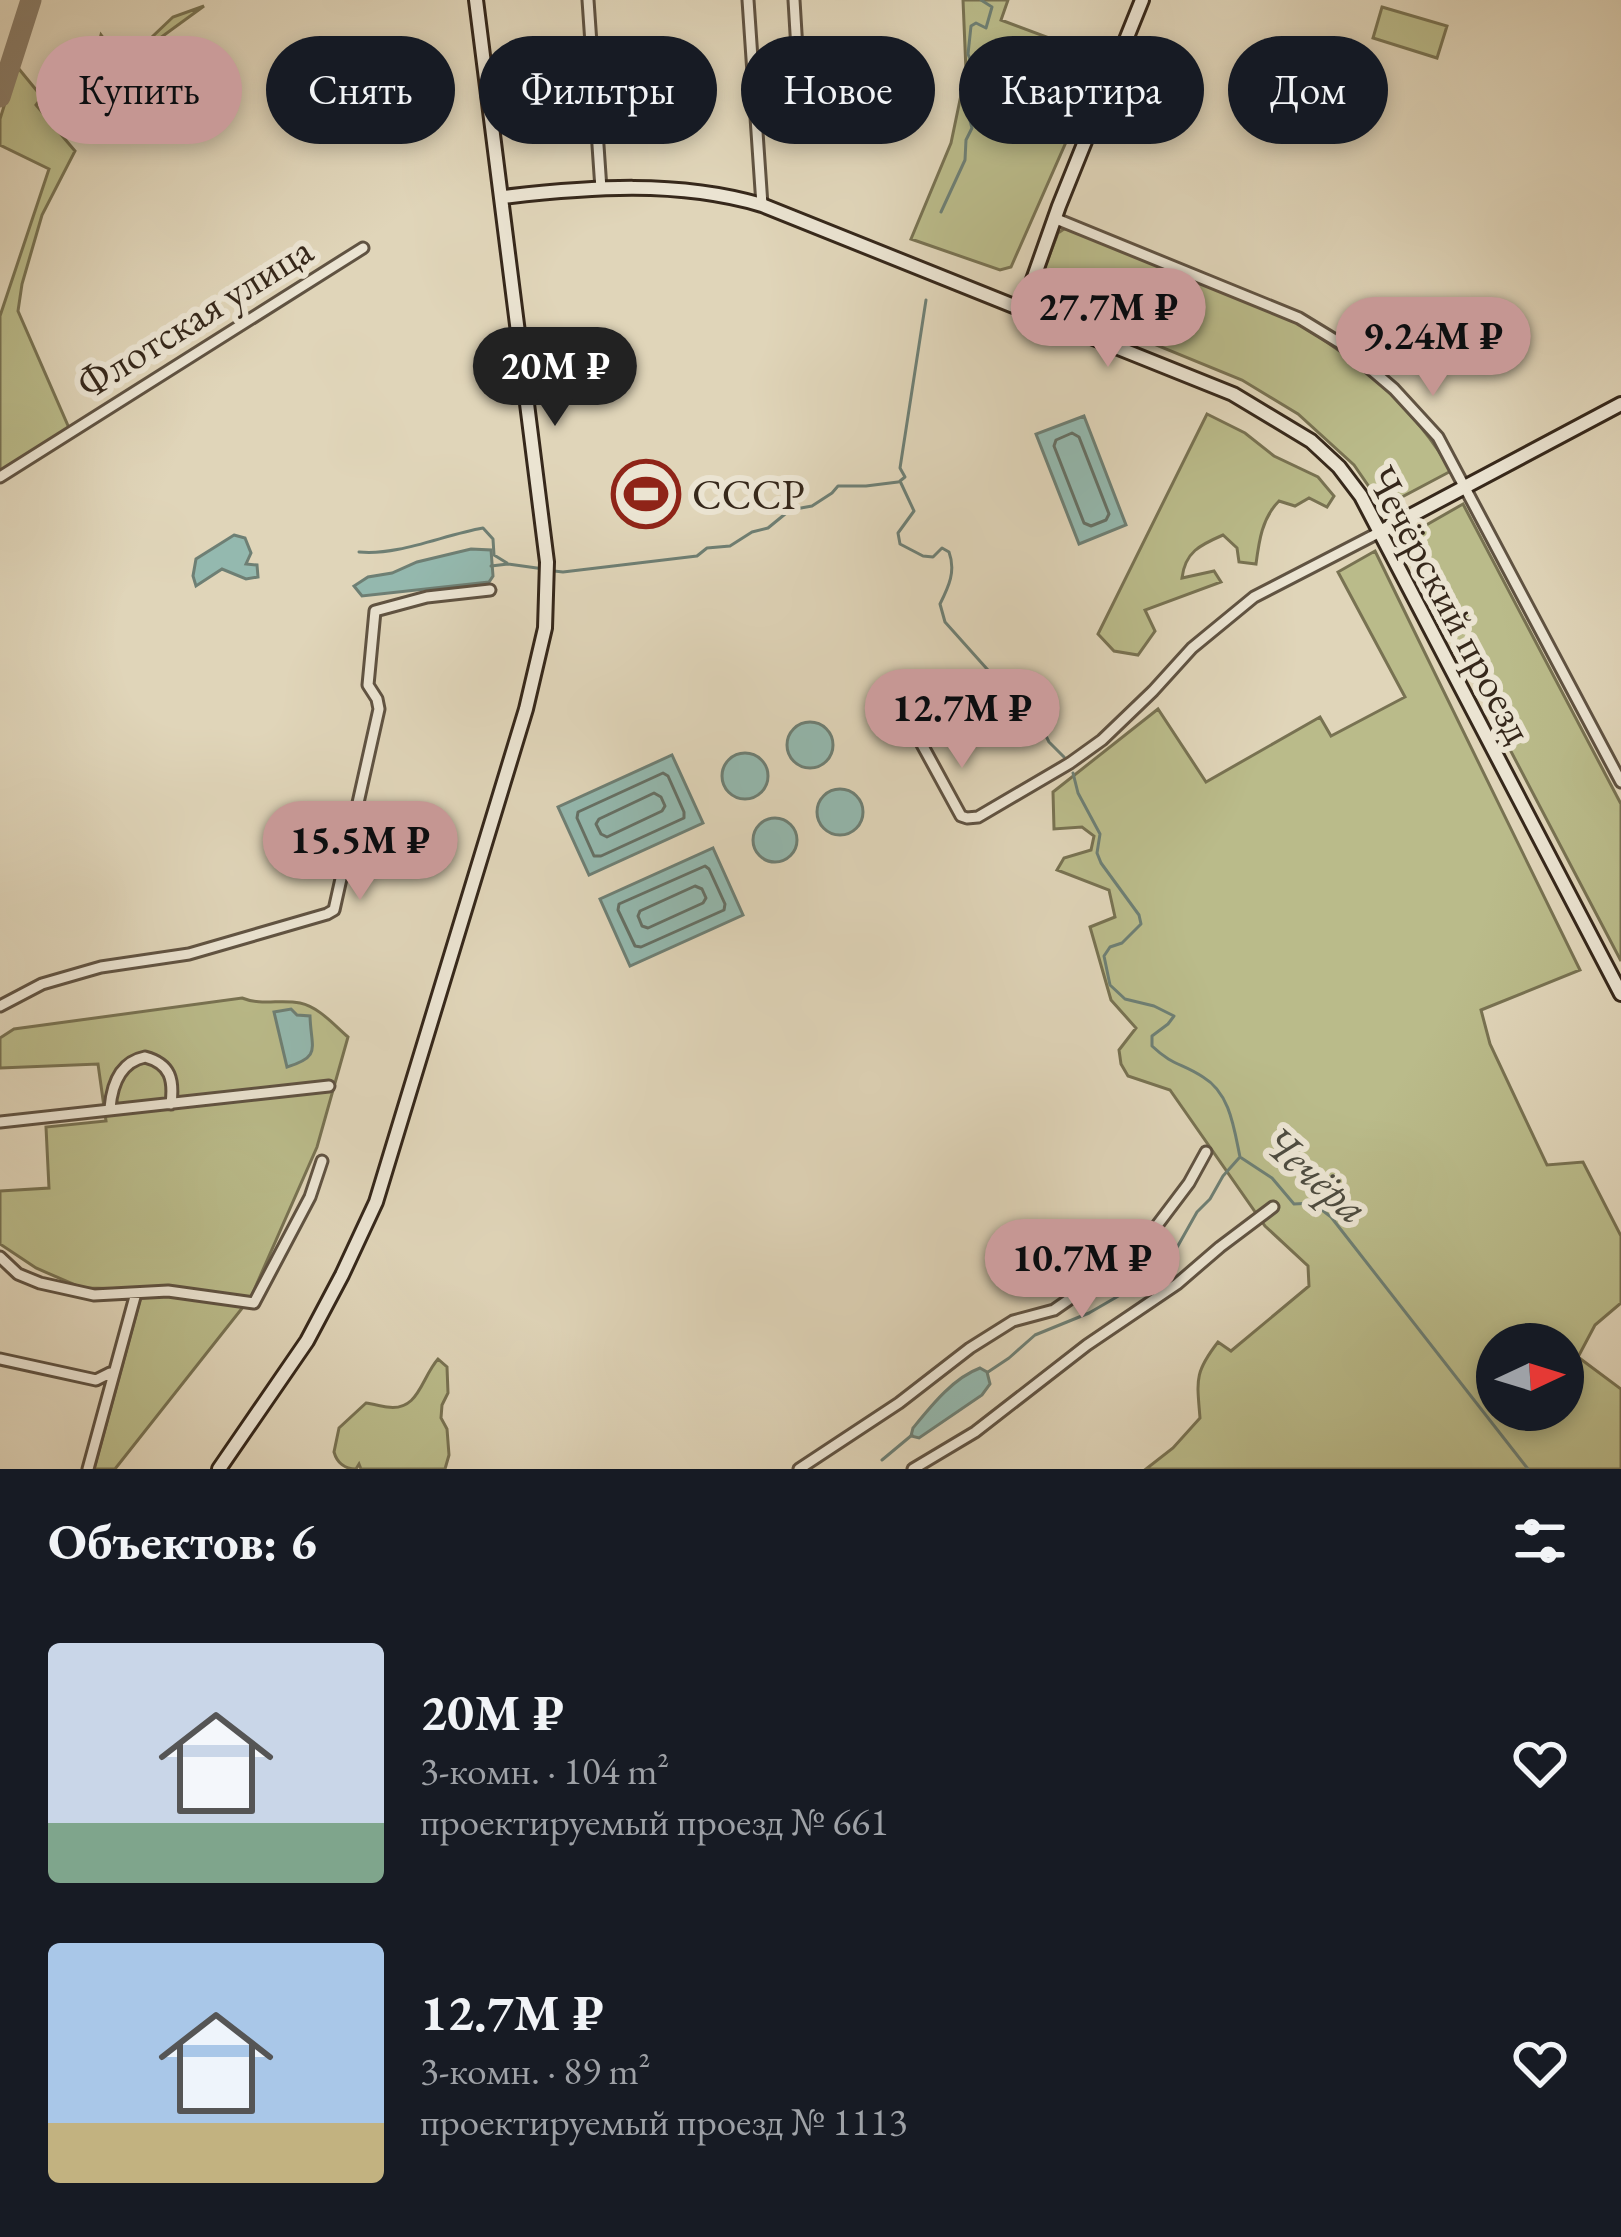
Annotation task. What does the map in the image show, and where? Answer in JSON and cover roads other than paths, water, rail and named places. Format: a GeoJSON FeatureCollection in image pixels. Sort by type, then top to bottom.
{"type":"FeatureCollection","features":[{"type":"Feature","properties":{"kind":"main road"},"geometry":{"type":"LineString","coordinates":[[219,1469],[307,1341],[376,1202],[538,665],[545,628],[547,562],[476,0]]}},
{"type":"Feature","properties":{"kind":"main road"},"geometry":{"type":"LineString","coordinates":[[1023,308],[1142,0]]}},
{"type":"Feature","properties":{"kind":"main road","name":"Чечёрский проезд"},"geometry":{"type":"LineString","coordinates":[[503,197],[601,189],[688,189],[734,196],[1233,394],[1310,441],[1345,473],[1380,532],[1621,994]]}},
{"type":"Feature","properties":{"kind":"main road"},"geometry":{"type":"LineString","coordinates":[[1380,532],[1621,404]]}},
{"type":"Feature","properties":{"kind":"street"},"geometry":{"type":"LineString","coordinates":[[588,0],[601,189]]}},
{"type":"Feature","properties":{"kind":"street"},"geometry":{"type":"LineString","coordinates":[[748,0],[751,36]]}},
{"type":"Feature","properties":{"kind":"street"},"geometry":{"type":"LineString","coordinates":[[794,0],[797,36]]}},
{"type":"Feature","properties":{"kind":"street"},"geometry":{"type":"LineString","coordinates":[[758,144],[762,205]]}},
{"type":"Feature","properties":{"kind":"street"},"geometry":{"type":"LineString","coordinates":[[1054,218],[1300,318],[1340,343],[1394,388],[1438,437],[1621,782]]}},
{"type":"Feature","properties":{"kind":"street","name":"Флотская улица"},"geometry":{"type":"LineString","coordinates":[[0,478],[363,248]]}},
{"type":"Feature","properties":{"kind":"street"},"geometry":{"type":"LineString","coordinates":[[907,717],[961,816],[978,817],[1102,740],[1192,648],[1254,597],[1380,532]]}},
{"type":"Feature","properties":{"kind":"street"},"geometry":{"type":"LineString","coordinates":[[0,1006],[42,984],[114,965],[189,954],[334,910],[379,709],[368,686],[375,611],[427,597],[490,590]]}},
{"type":"Feature","properties":{"kind":"street"},"geometry":{"type":"LineString","coordinates":[[110,1108],[116,1078],[137,1058],[164,1066],[172,1079],[171,1104]]}},
{"type":"Feature","properties":{"kind":"street"},"geometry":{"type":"LineString","coordinates":[[0,1122],[329,1086]]}},
{"type":"Feature","properties":{"kind":"street"},"geometry":{"type":"LineString","coordinates":[[799,1469],[1013,1321],[1054,1310],[1146,1240],[1206,1153]]}},
{"type":"Feature","properties":{"kind":"street"},"geometry":{"type":"LineString","coordinates":[[0,1257],[18,1274],[40,1283],[94,1295],[168,1291],[254,1303],[310,1197],[322,1161]]}},
{"type":"Feature","properties":{"kind":"street"},"geometry":{"type":"LineString","coordinates":[[913,1469],[975,1432],[1177,1284],[1273,1207]]}},
{"type":"Feature","properties":{"kind":"street"},"geometry":{"type":"LineString","coordinates":[[88,1469],[136,1293]]}},
{"type":"Feature","properties":{"kind":"street"},"geometry":{"type":"LineString","coordinates":[[0,1359],[96,1380],[114,1370]]}},
{"type":"Feature","properties":{"kind":"water"},"geometry":{"type":"Polygon","coordinates":[[[1084,416],[1126,525],[1079,544],[1036,434],[1084,416]]]}},
{"type":"Feature","properties":{"kind":"water"},"geometry":{"type":"Polygon","coordinates":[[[234,535],[245,538],[251,553],[246,564],[257,565],[258,577],[246,579],[222,569],[196,586],[196,559],[234,535]]]}},
{"type":"Feature","properties":{"kind":"water"},"geometry":{"type":"Polygon","coordinates":[[[471,549],[491,550],[493,576],[489,582],[362,596],[354,586],[368,577],[471,549]]]}},
{"type":"Feature","properties":{"kind":"water"},"geometry":{"type":"Polygon","coordinates":[[[810,722],[826,729],[833,745],[826,761],[810,768],[794,761],[787,745],[794,729],[810,722]]]}},
{"type":"Feature","properties":{"kind":"water"},"geometry":{"type":"Polygon","coordinates":[[[745,753],[762,759],[768,776],[762,793],[745,799],[728,793],[722,776],[728,759],[745,753]]]}},
{"type":"Feature","properties":{"kind":"water"},"geometry":{"type":"Polygon","coordinates":[[[672,755],[703,823],[589,875],[558,807],[672,755]]]}},
{"type":"Feature","properties":{"kind":"water"},"geometry":{"type":"Polygon","coordinates":[[[840,789],[856,796],[863,812],[856,828],[840,835],[824,828],[817,812],[824,796],[840,789]]]}},
{"type":"Feature","properties":{"kind":"water"},"geometry":{"type":"Polygon","coordinates":[[[775,818],[791,824],[797,840],[791,856],[775,862],[759,856],[753,840],[759,824],[775,818]]]}},
{"type":"Feature","properties":{"kind":"water"},"geometry":{"type":"Polygon","coordinates":[[[713,848],[743,915],[630,966],[600,899],[713,848]]]}},
{"type":"Feature","properties":{"kind":"water"},"geometry":{"type":"Polygon","coordinates":[[[291,1009],[310,1016],[312,1050],[306,1059],[287,1067],[274,1012],[291,1009]]]}},
{"type":"Feature","properties":{"kind":"water"},"geometry":{"type":"Polygon","coordinates":[[[980,1368],[987,1372],[990,1384],[982,1395],[919,1438],[911,1436],[943,1394],[980,1368]]]}},
{"type":"Feature","properties":{"kind":"waterway","name":"Чечёра"},"geometry":{"type":"LineString","coordinates":[[941,212],[965,160],[972,128],[968,113],[979,91],[968,54],[971,26],[976,23],[986,28],[992,7],[981,0]]}},
{"type":"Feature","properties":{"kind":"waterway","name":"Чечёра"},"geometry":{"type":"LineString","coordinates":[[926,300],[900,468],[905,477],[900,481],[914,511],[898,533],[900,544],[923,556],[933,557],[942,548],[949,552],[952,572],[940,604],[945,622],[1036,716],[1049,742],[1064,757]]}},
{"type":"Feature","properties":{"kind":"waterway"},"geometry":{"type":"LineString","coordinates":[[554,571],[697,556],[707,548],[730,546],[768,528],[790,510],[812,506],[838,486],[898,482]]}},
{"type":"Feature","properties":{"kind":"waterway"},"geometry":{"type":"LineString","coordinates":[[359,552],[405,548],[483,528],[493,539],[494,555],[507,563]]}},
{"type":"Feature","properties":{"kind":"waterway"},"geometry":{"type":"LineString","coordinates":[[491,566],[544,569]]}},
{"type":"Feature","properties":{"kind":"waterway","name":"Чечёра"},"geometry":{"type":"LineString","coordinates":[[1073,773],[1100,834],[1097,853],[1101,863],[1141,924],[1104,956],[1110,985],[1125,999],[1174,1016],[1152,1036],[1152,1046],[1219,1092],[1240,1157],[1272,1178],[1294,1204],[1313,1203],[1331,1217],[1528,1469]]}},
{"type":"Feature","properties":{"kind":"waterway"},"geometry":{"type":"LineString","coordinates":[[988,1372],[1035,1335],[1089,1313],[1153,1276],[1239,1158]]}},
{"type":"Feature","properties":{"kind":"waterway"},"geometry":{"type":"LineString","coordinates":[[882,1460],[912,1435]]}},
{"type":"Feature","properties":{"kind":"place","name":"СССР"},"geometry":{"type":"Point","coordinates":[646,494]}}]}
